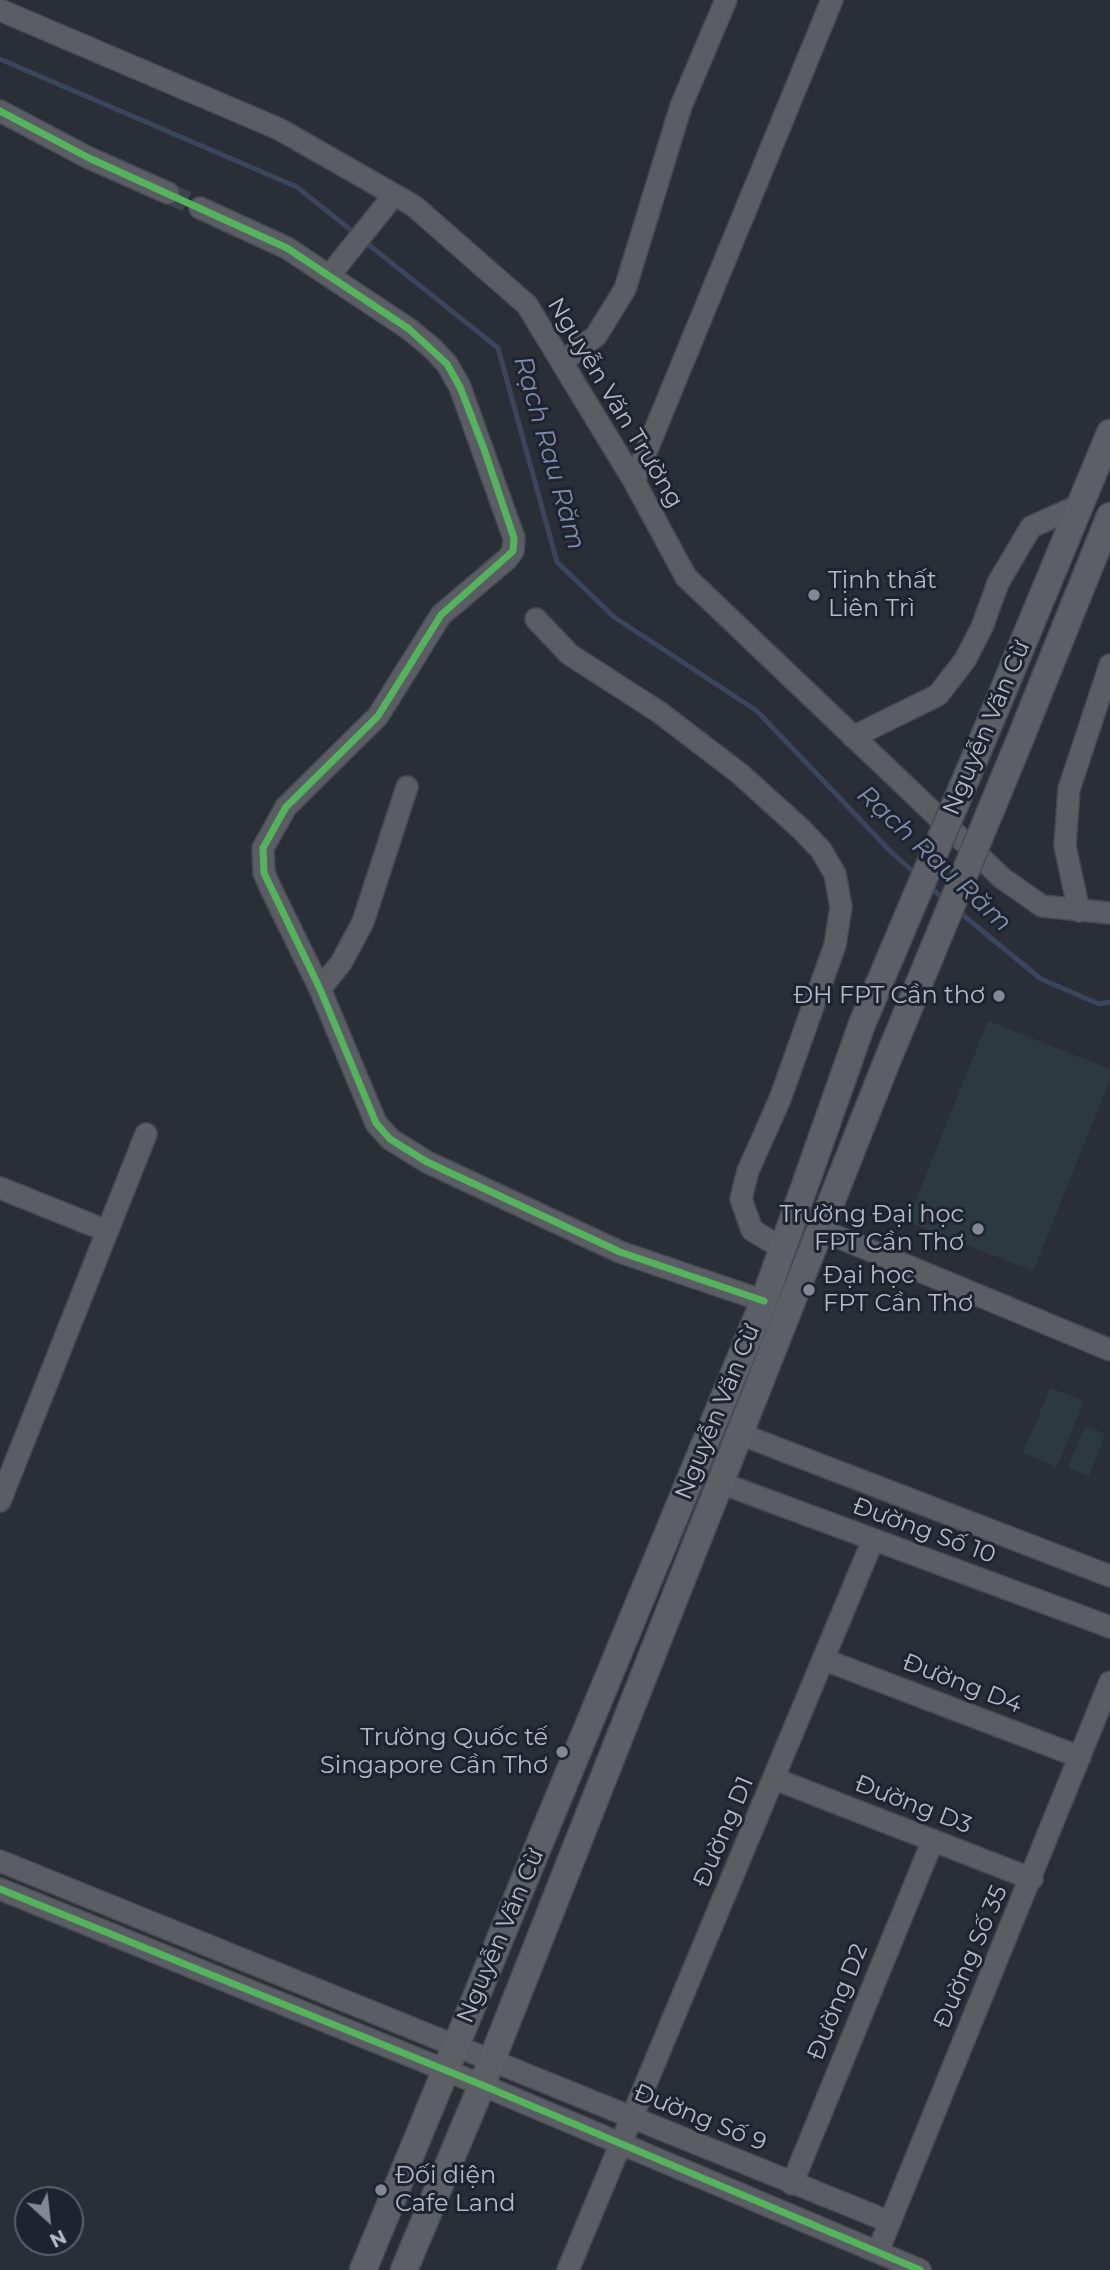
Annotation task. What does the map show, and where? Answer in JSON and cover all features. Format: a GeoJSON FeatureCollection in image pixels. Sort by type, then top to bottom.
{"type":"FeatureCollection","features":[{"type":"Feature","properties":{"kind":"main road","name":"Nguyễn Văn Cừ"},"geometry":{"type":"LineString","coordinates":[[363,2270],[764,1301],[862,1024],[1110,433]]}},
{"type":"Feature","properties":{"kind":"main road","name":"Nguyễn Văn Cừ"},"geometry":{"type":"LineString","coordinates":[[404,2270],[487,2073],[887,1061],[1109,520]]}},
{"type":"Feature","properties":{"kind":"main road"},"geometry":{"type":"LineString","coordinates":[[693,1472],[721,1483]]}},
{"type":"Feature","properties":{"kind":"street"},"geometry":{"type":"LineString","coordinates":[[562,362],[596,335],[625,289],[681,106],[726,0]]}},
{"type":"Feature","properties":{"kind":"street"},"geometry":{"type":"LineString","coordinates":[[634,481],[832,0]]}},
{"type":"Feature","properties":{"kind":"street","name":"Nguyễn Văn Trường"},"geometry":{"type":"LineString","coordinates":[[0,10],[279,129],[414,206],[527,305],[634,481],[686,577],[1002,878],[1042,906],[1110,913]]}},
{"type":"Feature","properties":{"kind":"street"},"geometry":{"type":"LineString","coordinates":[[0,111],[89,158],[168,193]]}},
{"type":"Feature","properties":{"kind":"street"},"geometry":{"type":"LineString","coordinates":[[334,270],[376,214],[394,195]]}},
{"type":"Feature","properties":{"kind":"street"},"geometry":{"type":"LineString","coordinates":[[200,208],[334,270],[409,329],[447,364],[460,387],[484,449],[514,538],[513,551],[441,615],[378,716],[286,807],[263,848],[264,873],[320,989],[376,1123],[403,1149],[620,1252],[764,1301]]}},
{"type":"Feature","properties":{"kind":"street"},"geometry":{"type":"LineString","coordinates":[[853,737],[938,695],[965,660],[982,627],[998,583],[1031,527],[1082,504]]}},
{"type":"Feature","properties":{"kind":"street"},"geometry":{"type":"LineString","coordinates":[[536,619],[569,654],[659,712],[739,773],[821,850],[835,874],[841,907],[835,945],[780,1099],[748,1171],[741,1199],[752,1230],[783,1249]]}},
{"type":"Feature","properties":{"kind":"street"},"geometry":{"type":"LineString","coordinates":[[1079,911],[1065,846],[1069,789],[1110,665]]}},
{"type":"Feature","properties":{"kind":"street"},"geometry":{"type":"LineString","coordinates":[[320,989],[341,963],[363,922],[407,787]]}},
{"type":"Feature","properties":{"kind":"street"},"geometry":{"type":"LineString","coordinates":[[0,1501],[146,1134]]}},
{"type":"Feature","properties":{"kind":"street"},"geometry":{"type":"LineString","coordinates":[[0,1188],[107,1231]]}},
{"type":"Feature","properties":{"kind":"street"},"geometry":{"type":"LineString","coordinates":[[821,1230],[1110,1350]]}},
{"type":"Feature","properties":{"kind":"street"},"geometry":{"type":"LineString","coordinates":[[740,1434],[1110,1576]]}},
{"type":"Feature","properties":{"kind":"street","name":"Đường Số 10"},"geometry":{"type":"LineString","coordinates":[[721,1483],[1110,1626]]}},
{"type":"Feature","properties":{"kind":"street","name":"Đường D1"},"geometry":{"type":"LineString","coordinates":[[568,2270],[873,1540]]}},
{"type":"Feature","properties":{"kind":"street","name":"Đường D4"},"geometry":{"type":"LineString","coordinates":[[825,1660],[1080,1757]]}},
{"type":"Feature","properties":{"kind":"street","name":"Đường Số 35"},"geometry":{"type":"LineString","coordinates":[[878,2251],[1032,1880],[1110,1682]]}},
{"type":"Feature","properties":{"kind":"street","name":"Đường D3"},"geometry":{"type":"LineString","coordinates":[[775,1779],[1032,1880]]}},
{"type":"Feature","properties":{"kind":"street","name":"Đường D2"},"geometry":{"type":"LineString","coordinates":[[792,2184],[933,1840]]}},
{"type":"Feature","properties":{"kind":"street"},"geometry":{"type":"LineString","coordinates":[[0,1861],[455,2046],[487,2073],[620,2144],[920,2270]]}},
{"type":"Feature","properties":{"kind":"street"},"geometry":{"type":"LineString","coordinates":[[0,1889],[445,2071],[487,2073]]}},
{"type":"Feature","properties":{"kind":"street","name":"Đường Số 9"},"geometry":{"type":"LineString","coordinates":[[487,2073],[631,2118],[890,2222]]}},
{"type":"Feature","properties":{"kind":"shaded area"},"geometry":{"type":"Polygon","coordinates":[[[988,1021],[1110,1069],[1110,1080],[1033,1271],[907,1222],[988,1021]]]}},
{"type":"Feature","properties":{"kind":"shaded area"},"geometry":{"type":"Polygon","coordinates":[[[1050,1388],[1084,1401],[1057,1467],[1023,1453],[1050,1388]]]}},
{"type":"Feature","properties":{"kind":"shaded area"},"geometry":{"type":"Polygon","coordinates":[[[1085,1426],[1105,1434],[1089,1476],[1068,1468],[1085,1426]]]}},
{"type":"Feature","properties":{"kind":"waterway","name":"Rạch Rau Răm"},"geometry":{"type":"LineString","coordinates":[[0,59],[297,187],[356,234]]}},
{"type":"Feature","properties":{"kind":"waterway","name":"Rạch Rau Răm"},"geometry":{"type":"LineString","coordinates":[[364,241],[498,348],[557,562],[614,617],[757,711],[890,851],[916,874]]}},
{"type":"Feature","properties":{"kind":"waterway","name":"Rạch Rau Răm"},"geometry":{"type":"LineString","coordinates":[[929,886],[945,900]]}},
{"type":"Feature","properties":{"kind":"waterway","name":"Rạch Rau Răm"},"geometry":{"type":"LineString","coordinates":[[958,911],[1041,979],[1099,1004],[1110,1002]]}},
{"type":"Feature","properties":{"kind":"tunnel"},"geometry":{"type":"LineString","coordinates":[[168,193],[200,208]]}},
{"type":"Feature","properties":{"kind":"cycle path"},"geometry":{"type":"LineString","coordinates":[[0,111],[89,158],[287,248],[409,329],[447,364],[460,387],[484,449],[514,538],[513,551],[441,615],[378,716],[286,807],[263,848],[264,873],[320,989],[376,1123],[390,1139],[427,1162],[620,1252],[764,1301]]}},
{"type":"Feature","properties":{"kind":"cycle path"},"geometry":{"type":"LineString","coordinates":[[0,1889],[482,2085],[920,2270]]}},
{"type":"Feature","properties":{"kind":"place","name":"Tịnh thất Liên Trì"},"geometry":{"type":"Point","coordinates":[814,595]}},
{"type":"Feature","properties":{"kind":"place","name":"ĐH FPT Cần thơ"},"geometry":{"type":"Point","coordinates":[999,996]}},
{"type":"Feature","properties":{"kind":"place","name":"Trường Đại học FPT Cần Thơ"},"geometry":{"type":"Point","coordinates":[978,1229]}},
{"type":"Feature","properties":{"kind":"place","name":"Đại học FPT Cần Thơ"},"geometry":{"type":"Point","coordinates":[809,1290]}},
{"type":"Feature","properties":{"kind":"place","name":"Trường Quốc tế Singapore Cần Thơ"},"geometry":{"type":"Point","coordinates":[562,1752]}},
{"type":"Feature","properties":{"kind":"place","name":"Đối diện Cafe Land"},"geometry":{"type":"Point","coordinates":[381,2190]}}]}
